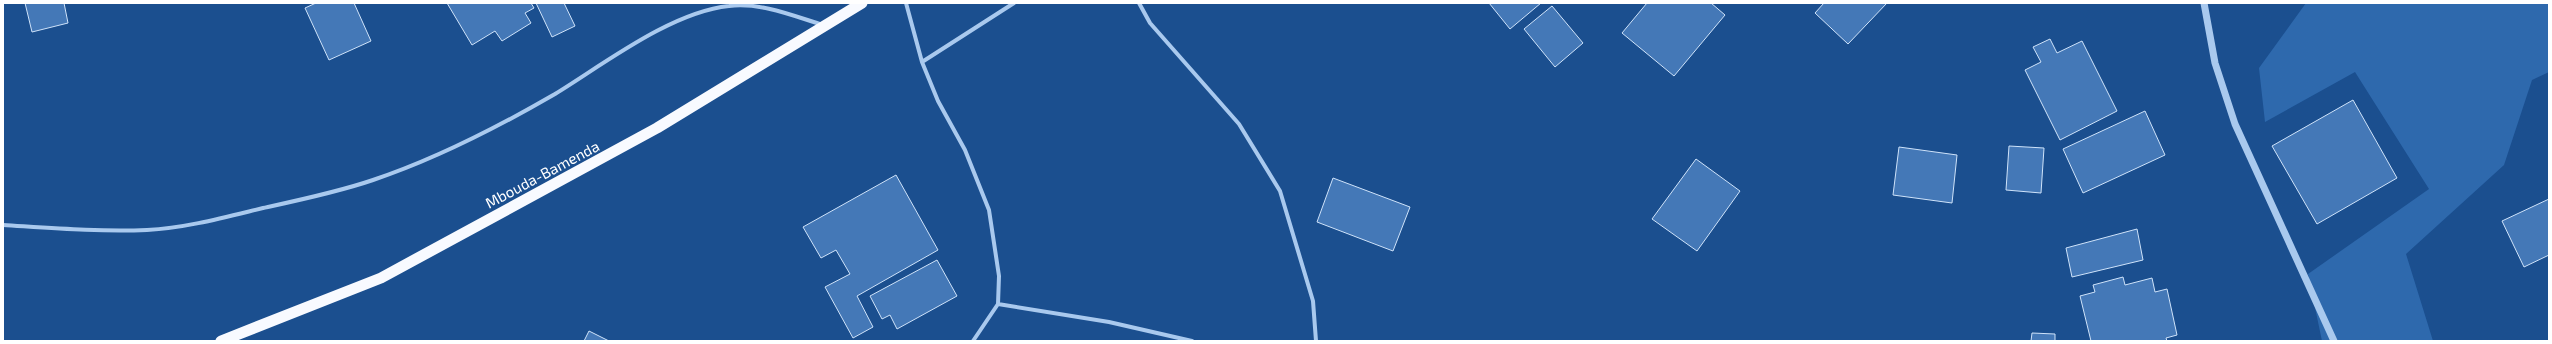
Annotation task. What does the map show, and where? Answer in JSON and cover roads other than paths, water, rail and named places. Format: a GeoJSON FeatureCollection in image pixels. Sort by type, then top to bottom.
{"type":"FeatureCollection","features":[{"type":"Feature","properties":{"kind":"highway","name":"Mbouda-Bamenda"},"geometry":{"type":"LineString","coordinates":[[222,341],[380,278],[657,128],[862,3]]}},
{"type":"Feature","properties":{"kind":"street"},"geometry":{"type":"LineString","coordinates":[[906,3],[922,62],[938,101],[965,150],[989,210],[999,276],[998,304],[973,341]]}},
{"type":"Feature","properties":{"kind":"street"},"geometry":{"type":"LineString","coordinates":[[922,62],[1014,3]]}},
{"type":"Feature","properties":{"kind":"street"},"geometry":{"type":"LineString","coordinates":[[1139,3],[1150,23],[1239,124],[1280,191],[1313,301],[1316,341]]}},
{"type":"Feature","properties":{"kind":"street"},"geometry":{"type":"LineString","coordinates":[[2204,3],[2215,63],[2235,124],[2334,341]]}},
{"type":"Feature","properties":{"kind":"street"},"geometry":{"type":"LineString","coordinates":[[3,225],[62,229],[149,230],[226,217],[292,201],[373,180],[464,142],[553,94],[639,42],[689,16],[730,5],[765,8],[825,25]]}},
{"type":"Feature","properties":{"kind":"street"},"geometry":{"type":"LineString","coordinates":[[998,304],[1109,322],[1192,341]]}}]}
